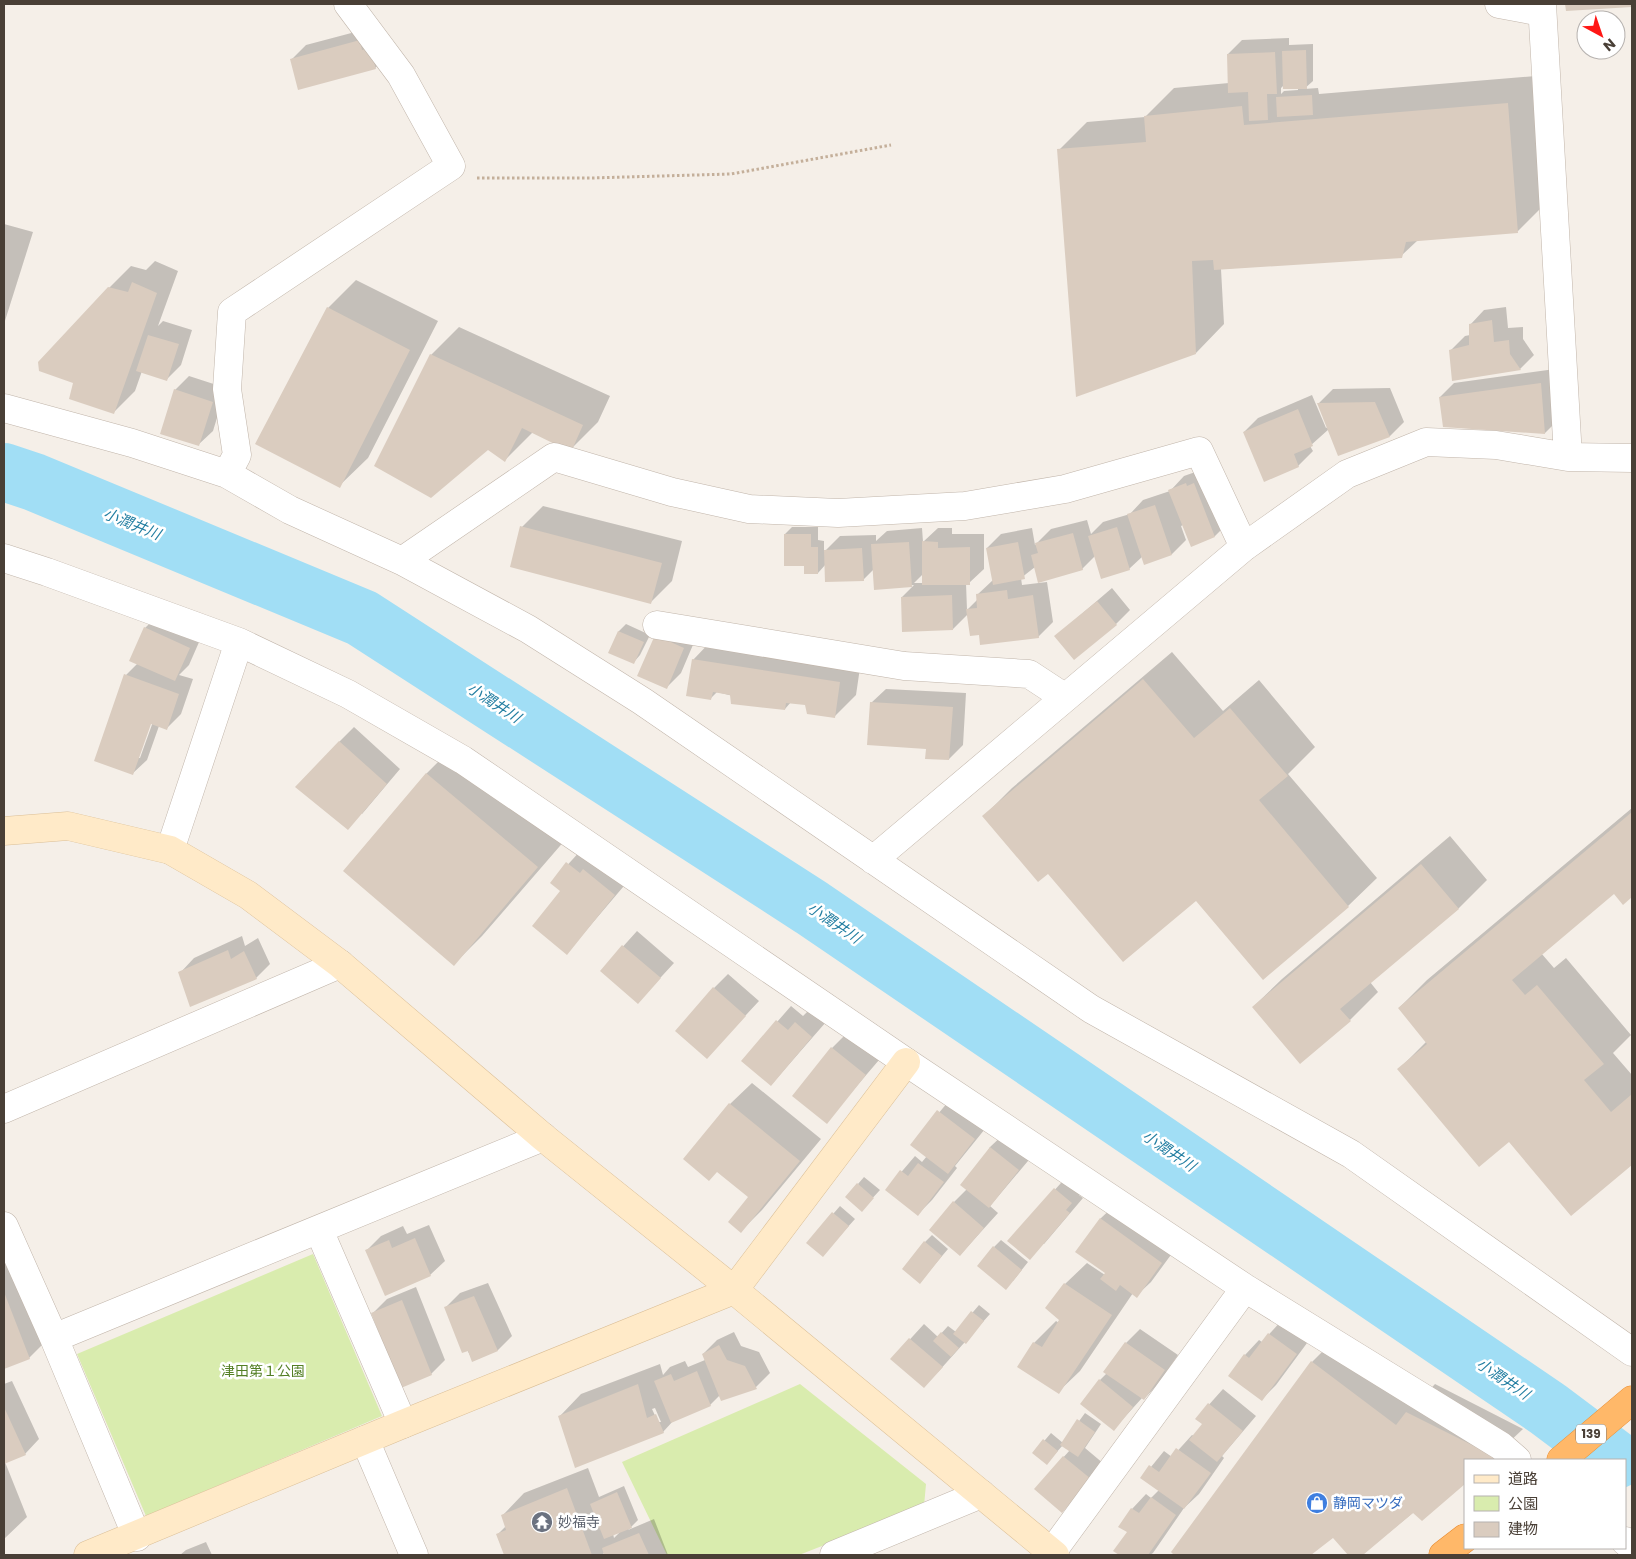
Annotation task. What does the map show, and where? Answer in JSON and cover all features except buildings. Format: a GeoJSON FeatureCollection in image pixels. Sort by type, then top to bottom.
{"type":"FeatureCollection","features":[{"type":"Feature","properties":{"kind":"highway","name":"139"},"geometry":{"type":"LineString","coordinates":[[1562,1459],[1627,1404]]}},
{"type":"Feature","properties":{"kind":"highway"},"geometry":{"type":"LineString","coordinates":[[1443,1555],[1464,1539]]}},
{"type":"Feature","properties":{"kind":"street"},"geometry":{"type":"LineString","coordinates":[[227,474],[237,455],[227,389],[232,312],[451,166],[401,75],[348,4]]}},
{"type":"Feature","properties":{"kind":"street"},"geometry":{"type":"LineString","coordinates":[[1499,4],[1542,8],[1568,457]]}},
{"type":"Feature","properties":{"kind":"street"},"geometry":{"type":"LineString","coordinates":[[4,408],[132,443],[227,474],[290,510],[402,561],[528,629],[634,696],[1091,1009],[1351,1154],[1632,1352]]}},
{"type":"Feature","properties":{"kind":"street"},"geometry":{"type":"LineString","coordinates":[[873,860],[1244,547],[1347,474],[1426,442],[1496,444],[1568,457],[1632,458]]}},
{"type":"Feature","properties":{"kind":"street"},"geometry":{"type":"LineString","coordinates":[[402,561],[554,457],[672,492],[749,509],[838,513],[964,506],[1065,489],[1199,451],[1244,547]]}},
{"type":"Feature","properties":{"kind":"street"},"geometry":{"type":"LineString","coordinates":[[4,558],[239,642],[348,694],[463,760],[906,1062],[1245,1288],[1501,1446],[1515,1459]]}},
{"type":"Feature","properties":{"kind":"street"},"geometry":{"type":"LineString","coordinates":[[657,625],[904,666],[1029,674],[1064,698]]}},
{"type":"Feature","properties":{"kind":"street"},"geometry":{"type":"LineString","coordinates":[[170,850],[239,642]]}},
{"type":"Feature","properties":{"kind":"street"},"geometry":{"type":"LineString","coordinates":[[4,831],[68,826],[170,850],[248,895],[340,964],[543,1137],[734,1290],[1053,1554],[1245,1288]]}},
{"type":"Feature","properties":{"kind":"street"},"geometry":{"type":"LineString","coordinates":[[4,1110],[340,964]]}},
{"type":"Feature","properties":{"kind":"street"},"geometry":{"type":"LineString","coordinates":[[88,1555],[137,1537],[402,1424],[734,1290],[906,1062]]}},
{"type":"Feature","properties":{"kind":"street"},"geometry":{"type":"LineString","coordinates":[[54,1338],[543,1137]]}},
{"type":"Feature","properties":{"kind":"street"},"geometry":{"type":"LineString","coordinates":[[4,1226],[54,1338],[137,1537]]}},
{"type":"Feature","properties":{"kind":"street"},"geometry":{"type":"LineString","coordinates":[[320,1230],[402,1424]]}},
{"type":"Feature","properties":{"kind":"street"},"geometry":{"type":"LineString","coordinates":[[365,1440],[414,1555]]}},
{"type":"Feature","properties":{"kind":"street"},"geometry":{"type":"LineString","coordinates":[[834,1555],[981,1494]]}},
{"type":"Feature","properties":{"kind":"path"},"geometry":{"type":"LineString","coordinates":[[451,166],[461,173],[480,179],[731,174],[891,145]]}},
{"type":"Feature","properties":{"kind":"green space","name":"津田第１公園"},"geometry":{"type":"Polygon","coordinates":[[[313,1254],[382,1416],[146,1516],[77,1354],[313,1254]]]}},
{"type":"Feature","properties":{"kind":"green space"},"geometry":{"type":"Polygon","coordinates":[[[800,1384],[926,1484],[924,1506],[799,1555],[667,1555],[622,1462],[800,1384]]]}},
{"type":"Feature","properties":{"kind":"waterway","name":"小潤井川"},"geometry":{"type":"LineString","coordinates":[[4,472],[34,482],[362,618],[812,908],[1548,1409],[1615,1459]]}},
{"type":"Feature","properties":{"kind":"place","name":"静岡マツダ"},"geometry":{"type":"Point","coordinates":[1317,1503]}},
{"type":"Feature","properties":{"kind":"place","name":"妙福寺"},"geometry":{"type":"Point","coordinates":[542,1522]}}]}
